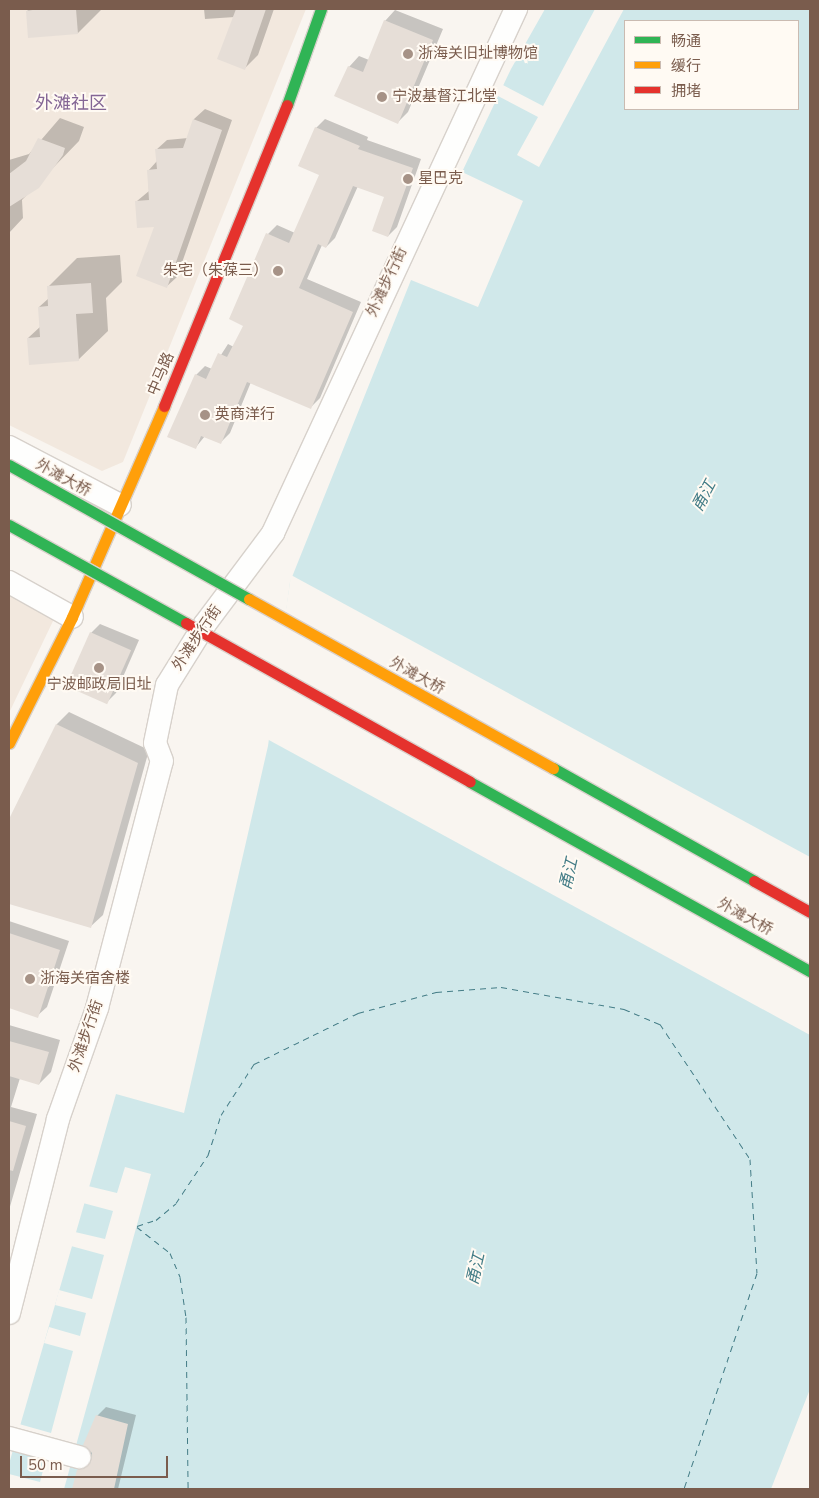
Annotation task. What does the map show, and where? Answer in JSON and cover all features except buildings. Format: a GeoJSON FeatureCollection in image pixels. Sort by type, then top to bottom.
{"type":"FeatureCollection","features":[{"type":"Feature","properties":{"kind":"main road","name":"中马路"},"geometry":{"type":"LineString","coordinates":[[9,743],[72,617],[265,168],[321,9]]}},
{"type":"Feature","properties":{"kind":"main road","name":"外滩大桥"},"geometry":{"type":"LineString","coordinates":[[9,465],[810,912]]}},
{"type":"Feature","properties":{"kind":"main road","name":"外滩大桥"},"geometry":{"type":"LineString","coordinates":[[9,525],[810,971]]}},
{"type":"Feature","properties":{"kind":"street","name":"外滩步行街"},"geometry":{"type":"LineString","coordinates":[[9,1313],[16,1258],[58,1119],[97,1008],[162,761],[155,743],[167,685],[205,624],[273,534],[516,9]]}},
{"type":"Feature","properties":{"kind":"street"},"geometry":{"type":"LineString","coordinates":[[9,447],[120,505]]}},
{"type":"Feature","properties":{"kind":"street"},"geometry":{"type":"LineString","coordinates":[[9,582],[72,617]]}},
{"type":"Feature","properties":{"kind":"street"},"geometry":{"type":"LineString","coordinates":[[9,1438],[79,1457]]}},
{"type":"Feature","properties":{"kind":"shaded area"},"geometry":{"type":"Polygon","coordinates":[[[9,9],[306,9],[123,462],[102,471],[9,425],[9,9]]]}},
{"type":"Feature","properties":{"kind":"shaded area"},"geometry":{"type":"Polygon","coordinates":[[[9,595],[54,619],[9,713],[9,595]]]}},
{"type":"Feature","properties":{"kind":"water","name":"甬江"},"geometry":{"type":"Polygon","coordinates":[[[545,9],[810,9],[810,1389],[771,1489],[9,1489],[9,1464],[116,1094],[184,1113],[268,746],[290,582],[411,280],[478,307],[523,201],[462,172],[511,69],[545,9]]]}},
{"type":"Feature","properties":{"kind":"pier"},"geometry":{"type":"Polygon","coordinates":[[[595,9],[624,9],[539,167],[517,155],[538,117],[496,95],[501,84],[543,106],[595,9]]]}},
{"type":"Feature","properties":{"kind":"pier"},"geometry":{"type":"Polygon","coordinates":[[[291,575],[810,857],[810,1035],[267,739],[291,575]]]}},
{"type":"Feature","properties":{"kind":"pier"},"geometry":{"type":"Polygon","coordinates":[[[125,1167],[151,1174],[64,1489],[9,1488],[9,1474],[40,1482],[47,1455],[12,1446],[19,1424],[51,1433],[73,1351],[44,1343],[49,1327],[80,1336],[86,1313],[55,1305],[59,1290],[92,1299],[104,1255],[71,1246],[75,1232],[105,1239],[113,1211],[83,1203],[88,1186],[117,1193],[125,1167]]]}},
{"type":"Feature","properties":{"kind":"ferry route"},"geometry":{"type":"LineString","coordinates":[[137,1226],[156,1220],[176,1203],[208,1155],[221,1115],[254,1064],[358,1013],[436,992],[501,987],[624,1009],[660,1024],[750,1159],[757,1273],[684,1489]]}},
{"type":"Feature","properties":{"kind":"ferry route"},"geometry":{"type":"LineString","coordinates":[[137,1227],[170,1253],[180,1277],[186,1317],[188,1489]]}},
{"type":"Feature","properties":{"kind":"traffic: fast"},"geometry":{"type":"LineString","coordinates":[[287,105],[321,9]]}},
{"type":"Feature","properties":{"kind":"traffic: fast"},"geometry":{"type":"LineString","coordinates":[[9,465],[249,599]]}},
{"type":"Feature","properties":{"kind":"traffic: fast"},"geometry":{"type":"LineString","coordinates":[[9,525],[186,623]]}},
{"type":"Feature","properties":{"kind":"traffic: fast"},"geometry":{"type":"LineString","coordinates":[[553,768],[754,881]]}},
{"type":"Feature","properties":{"kind":"traffic: fast"},"geometry":{"type":"LineString","coordinates":[[470,782],[810,971]]}},
{"type":"Feature","properties":{"kind":"traffic: slow"},"geometry":{"type":"LineString","coordinates":[[9,743],[72,617],[164,406]]}},
{"type":"Feature","properties":{"kind":"traffic: slow"},"geometry":{"type":"LineString","coordinates":[[249,599],[553,768]]}},
{"type":"Feature","properties":{"kind":"traffic: jam"},"geometry":{"type":"LineString","coordinates":[[164,406],[287,105]]}},
{"type":"Feature","properties":{"kind":"traffic: jam"},"geometry":{"type":"LineString","coordinates":[[186,623],[470,782]]}},
{"type":"Feature","properties":{"kind":"traffic: jam"},"geometry":{"type":"LineString","coordinates":[[754,881],[810,912]]}},
{"type":"Feature","properties":{"kind":"place","name":"浙海关旧址博物馆"},"geometry":{"type":"Point","coordinates":[408,54]}},
{"type":"Feature","properties":{"kind":"place","name":"宁波基督江北堂"},"geometry":{"type":"Point","coordinates":[382,97]}},
{"type":"Feature","properties":{"kind":"place","name":"星巴克"},"geometry":{"type":"Point","coordinates":[408,179]}},
{"type":"Feature","properties":{"kind":"place","name":"朱宅（朱葆三）"},"geometry":{"type":"Point","coordinates":[278,271]}},
{"type":"Feature","properties":{"kind":"place","name":"英商洋行"},"geometry":{"type":"Point","coordinates":[205,415]}},
{"type":"Feature","properties":{"kind":"place","name":"宁波邮政局旧址"},"geometry":{"type":"Point","coordinates":[99,668]}},
{"type":"Feature","properties":{"kind":"place","name":"浙海关宿舍楼"},"geometry":{"type":"Point","coordinates":[30,979]}},
{"type":"Feature","properties":{"kind":"district","name":"外滩社区"},"geometry":{"type":"Point","coordinates":[71,103]}}]}
